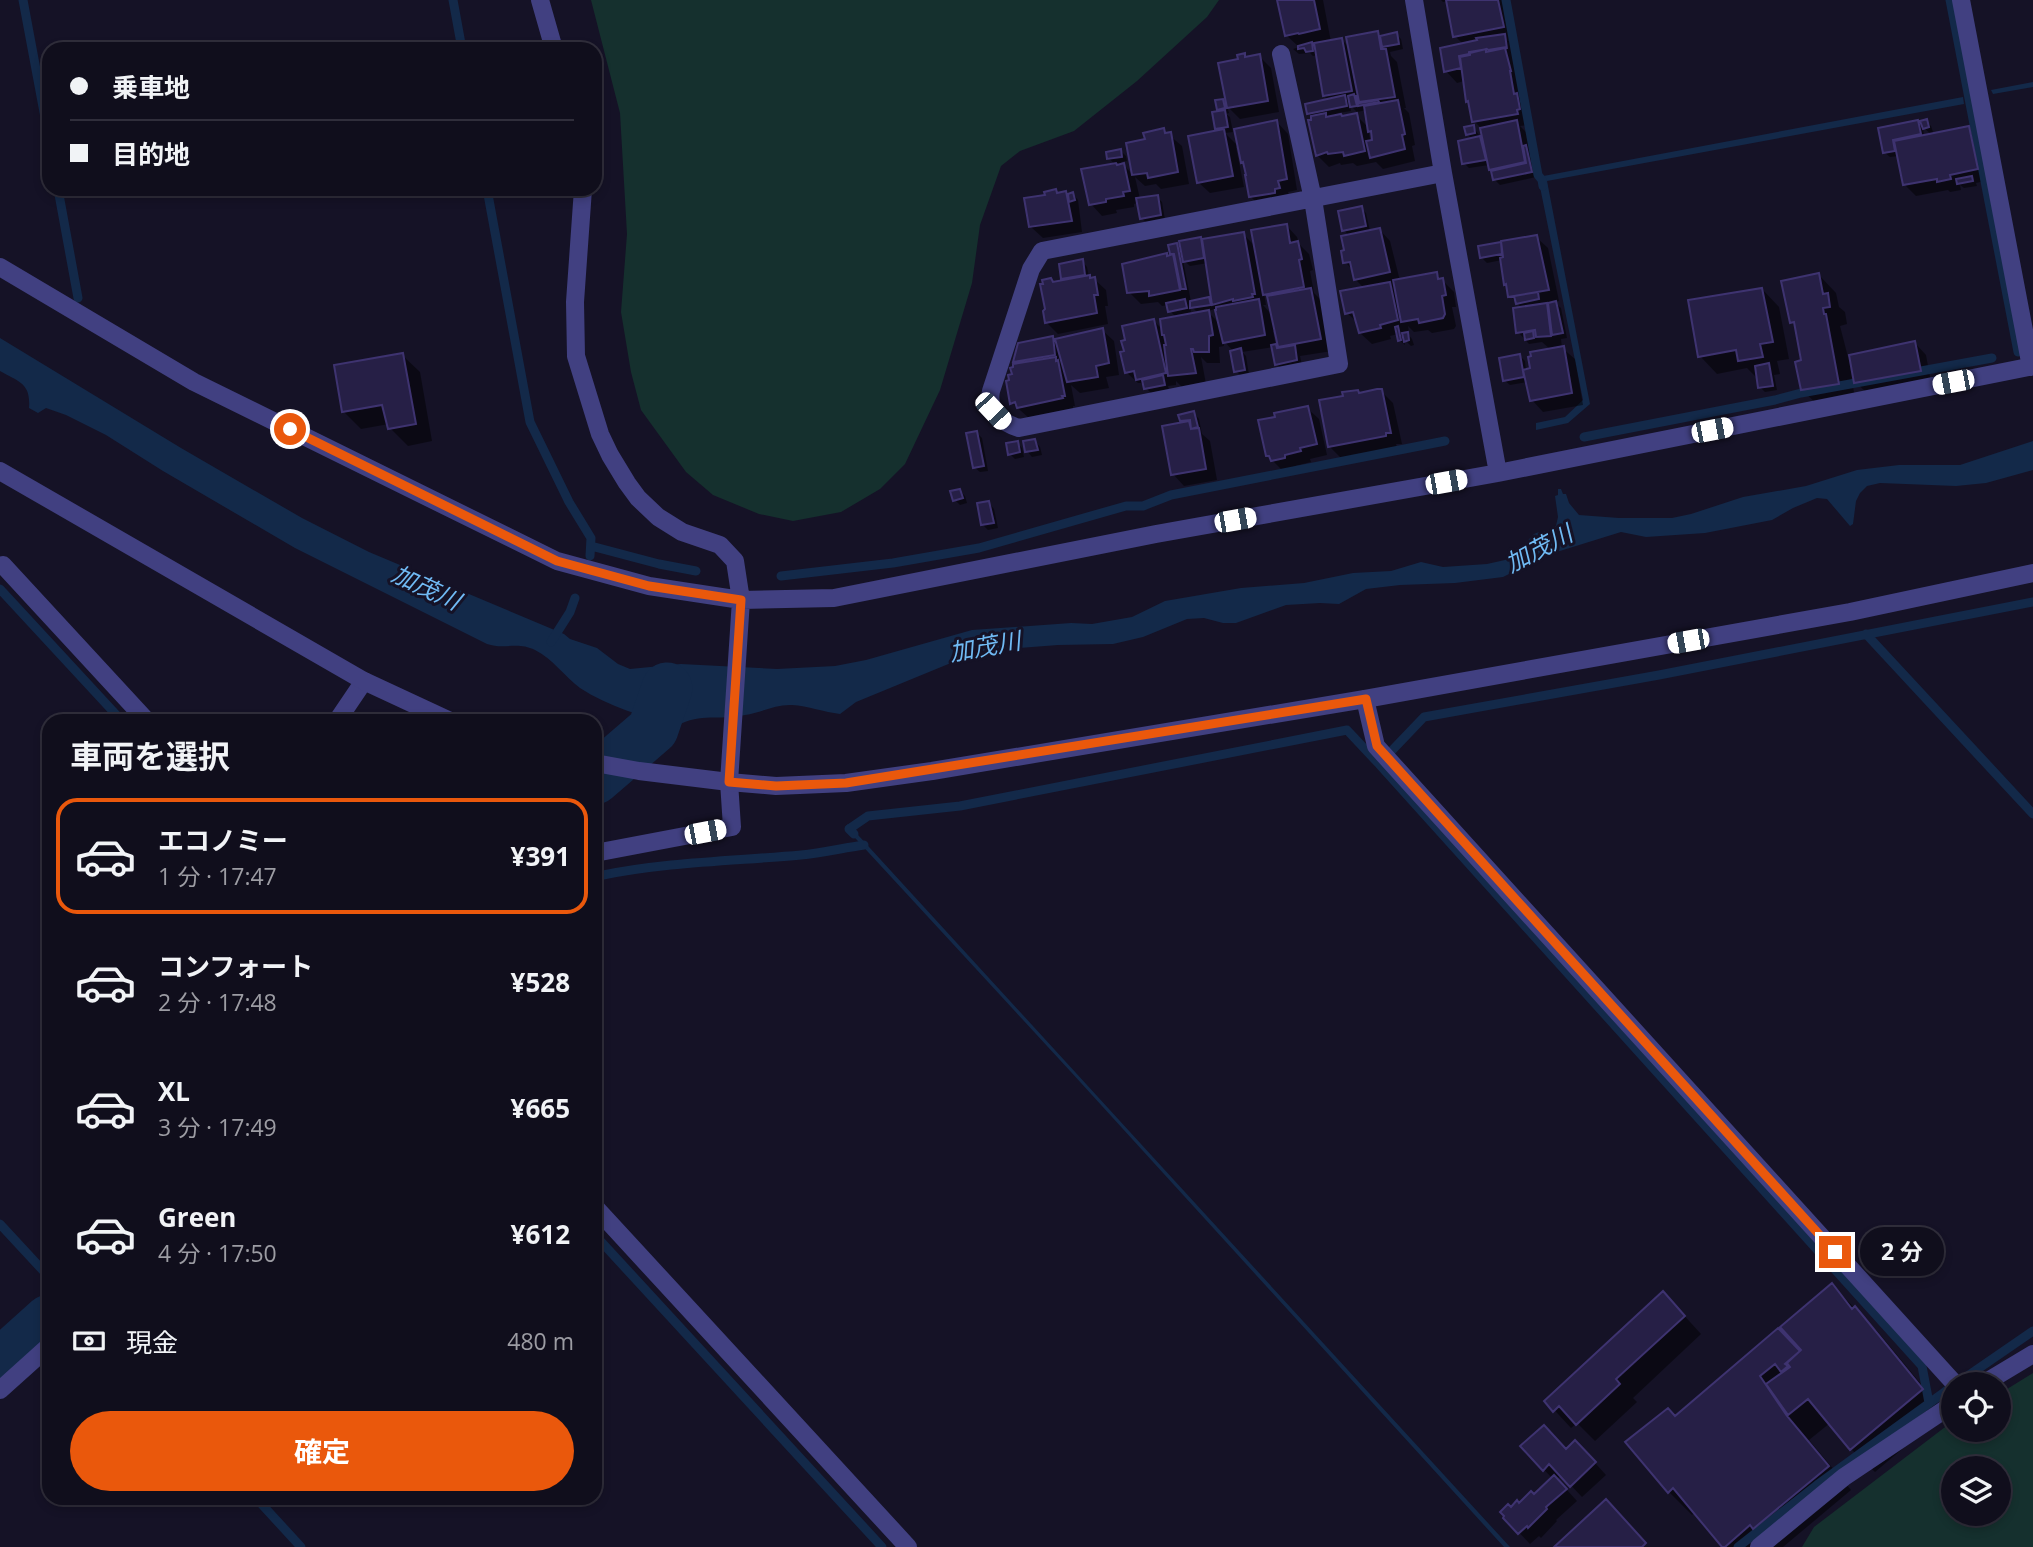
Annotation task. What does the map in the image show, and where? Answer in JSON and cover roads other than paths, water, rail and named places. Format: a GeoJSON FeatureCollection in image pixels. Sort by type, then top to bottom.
{"type":"FeatureCollection","features":[{"type":"Feature","properties":{"kind":"street"},"geometry":{"type":"LineString","coordinates":[[540,0],[552,42]]}},
{"type":"Feature","properties":{"kind":"street"},"geometry":{"type":"LineString","coordinates":[[1414,0],[1499,473]]}},
{"type":"Feature","properties":{"kind":"street"},"geometry":{"type":"LineString","coordinates":[[0,267],[194,382],[557,561],[649,586],[741,600],[834,598],[1156,534],[1499,473],[2032,366],[1961,0]]}},
{"type":"Feature","properties":{"kind":"street"},"geometry":{"type":"LineString","coordinates":[[1281,54],[1313,199],[1339,364],[1019,428],[1006,424],[993,411],[989,400],[1031,269],[1042,251],[1313,199],[1443,173]]}},
{"type":"Feature","properties":{"kind":"street"},"geometry":{"type":"LineString","coordinates":[[583,196],[575,302],[576,356],[600,433],[610,455],[638,499],[658,517],[682,532],[720,545],[734,561],[741,600],[729,782],[732,827],[602,852]]}},
{"type":"Feature","properties":{"kind":"street"},"geometry":{"type":"LineString","coordinates":[[0,471],[364,681],[435,714]]}},
{"type":"Feature","properties":{"kind":"street"},"geometry":{"type":"LineString","coordinates":[[3,565],[141,714]]}},
{"type":"Feature","properties":{"kind":"street"},"geometry":{"type":"LineString","coordinates":[[602,764],[776,786],[846,783],[1366,699],[1850,612],[2033,573]]}},
{"type":"Feature","properties":{"kind":"street"},"geometry":{"type":"LineString","coordinates":[[342,714],[364,681]]}},
{"type":"Feature","properties":{"kind":"street"},"geometry":{"type":"LineString","coordinates":[[1366,699],[1377,746],[1944,1372]]}},
{"type":"Feature","properties":{"kind":"street"},"geometry":{"type":"LineString","coordinates":[[602,1215],[908,1547]]}},
{"type":"Feature","properties":{"kind":"street"},"geometry":{"type":"LineString","coordinates":[[0,1390],[42,1352]]}},
{"type":"Feature","properties":{"kind":"street"},"geometry":{"type":"LineString","coordinates":[[2003,1372],[2033,1354]]}},
{"type":"Feature","properties":{"kind":"street"},"geometry":{"type":"LineString","coordinates":[[1759,1547],[1844,1477],[1941,1412]]}},
{"type":"Feature","properties":{"kind":"water"},"geometry":{"type":"Polygon","coordinates":[[[2033,82],[2033,87],[1993,94],[1991,90],[2033,82]]]}},
{"type":"Feature","properties":{"kind":"water"},"geometry":{"type":"Polygon","coordinates":[[[1963,97],[1964,104],[1547,181],[1590,404],[1568,423],[1536,430],[1536,423],[1565,417],[1583,400],[1538,177],[1963,97]]]}},
{"type":"Feature","properties":{"kind":"water","name":"加茂川"},"geometry":{"type":"Polygon","coordinates":[[[0,338],[302,518],[369,552],[564,634],[570,639],[597,648],[618,664],[630,669],[681,664],[777,669],[835,666],[972,630],[1092,624],[1132,617],[1165,601],[1241,588],[1304,583],[1353,573],[1391,571],[1421,562],[1443,567],[1487,564],[1513,556],[1534,534],[1556,526],[1558,517],[1555,496],[1558,495],[1558,489],[1566,494],[1569,503],[1579,515],[1672,518],[1743,497],[1806,486],[1857,470],[1899,465],[1960,465],[2033,441],[2033,470],[1986,483],[1956,486],[1880,483],[1867,486],[1856,501],[1853,524],[1850,526],[1827,499],[1817,498],[1772,520],[1705,533],[1646,537],[1621,532],[1547,555],[1503,577],[1366,589],[1339,604],[1286,605],[1236,623],[1204,618],[1187,619],[1143,637],[1113,644],[980,651],[856,702],[840,714],[786,705],[735,717],[694,719],[676,726],[591,695],[547,658],[529,647],[487,644],[295,548],[106,435],[66,415],[46,408],[38,413],[29,408],[26,388],[0,371],[0,338]]]}},
{"type":"Feature","properties":{"kind":"water"},"geometry":{"type":"Polygon","coordinates":[[[848,824],[1510,1547],[1504,1547],[845,827],[848,824]]]}},
{"type":"Feature","properties":{"kind":"waterway"},"geometry":{"type":"LineString","coordinates":[[23,0],[42,102]]}},
{"type":"Feature","properties":{"kind":"waterway"},"geometry":{"type":"LineString","coordinates":[[453,0],[461,42]]}},
{"type":"Feature","properties":{"kind":"waterway"},"geometry":{"type":"LineString","coordinates":[[1506,0],[1538,175],[1543,186]]}},
{"type":"Feature","properties":{"kind":"waterway"},"geometry":{"type":"LineString","coordinates":[[1950,0],[2018,352]]}},
{"type":"Feature","properties":{"kind":"waterway"},"geometry":{"type":"LineString","coordinates":[[59,196],[78,298]]}},
{"type":"Feature","properties":{"kind":"waterway"},"geometry":{"type":"LineString","coordinates":[[488,196],[530,422],[569,502],[591,538],[590,556]]}},
{"type":"Feature","properties":{"kind":"waterway"},"geometry":{"type":"LineString","coordinates":[[1584,437],[1992,358]]}},
{"type":"Feature","properties":{"kind":"waterway"},"geometry":{"type":"LineString","coordinates":[[781,576],[893,563],[979,548],[1126,506],[1143,506],[1171,495],[1445,441]]}},
{"type":"Feature","properties":{"kind":"waterway"},"geometry":{"type":"LineString","coordinates":[[591,546],[696,571]]}},
{"type":"Feature","properties":{"kind":"waterway"},"geometry":{"type":"LineString","coordinates":[[0,589],[116,714]]}},
{"type":"Feature","properties":{"kind":"waterway"},"geometry":{"type":"LineString","coordinates":[[551,642],[570,612],[575,598]]}},
{"type":"Feature","properties":{"kind":"waterway"},"geometry":{"type":"LineString","coordinates":[[854,834],[849,829],[868,816],[960,806],[1347,730],[1379,764],[1424,717],[1659,675],[2033,602]]}},
{"type":"Feature","properties":{"kind":"waterway"},"geometry":{"type":"LineString","coordinates":[[1866,634],[2033,814]]}},
{"type":"Feature","properties":{"kind":"waterway"},"geometry":{"type":"LineString","coordinates":[[602,773],[653,729],[667,688]]}},
{"type":"Feature","properties":{"kind":"waterway"},"geometry":{"type":"LineString","coordinates":[[1379,764],[1922,1366],[1929,1403]]}},
{"type":"Feature","properties":{"kind":"waterway"},"geometry":{"type":"LineString","coordinates":[[602,875],[674,865],[809,854],[864,845]]}},
{"type":"Feature","properties":{"kind":"waterway"},"geometry":{"type":"LineString","coordinates":[[0,1224],[42,1269]]}},
{"type":"Feature","properties":{"kind":"waterway"},"geometry":{"type":"LineString","coordinates":[[602,1243],[882,1547]]}},
{"type":"Feature","properties":{"kind":"waterway"},"geometry":{"type":"LineString","coordinates":[[0,1364],[42,1326]]}},
{"type":"Feature","properties":{"kind":"waterway"},"geometry":{"type":"LineString","coordinates":[[1973,1372],[2033,1331]]}},
{"type":"Feature","properties":{"kind":"waterway"},"geometry":{"type":"LineString","coordinates":[[1738,1547],[1817,1485],[1941,1395]]}},
{"type":"Feature","properties":{"kind":"waterway"},"geometry":{"type":"LineString","coordinates":[[262,1505],[301,1547]]}}]}
